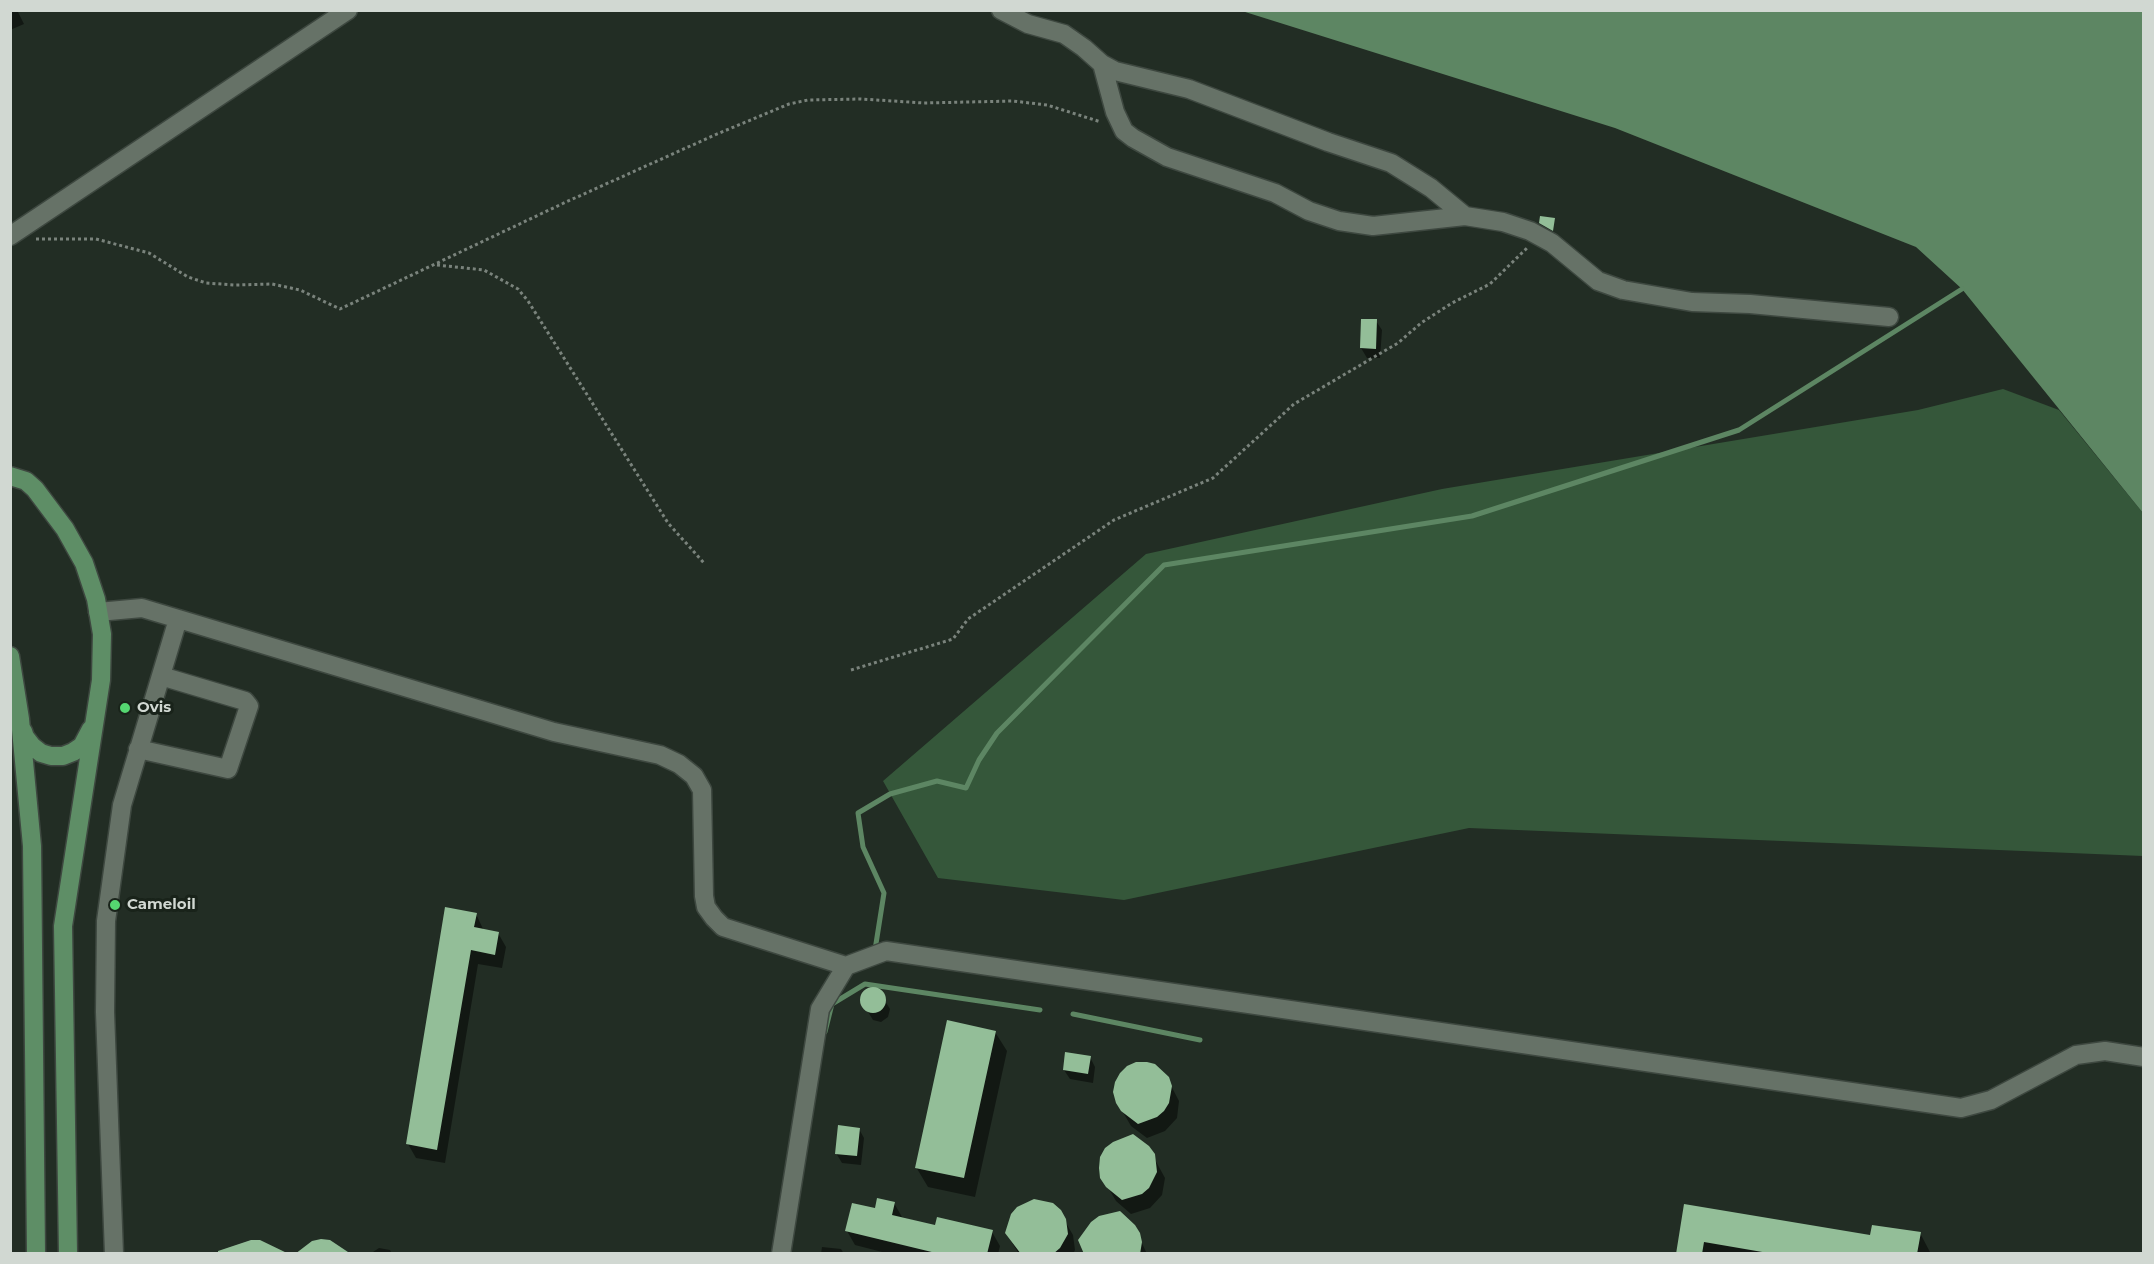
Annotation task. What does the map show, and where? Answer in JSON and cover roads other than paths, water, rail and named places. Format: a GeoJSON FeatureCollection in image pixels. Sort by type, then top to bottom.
{"type":"FeatureCollection","features":[{"type":"Feature","properties":{"kind":"main road"},"geometry":{"type":"LineString","coordinates":[[10,462],[35,489],[65,529],[84,562],[96,599],[102,634],[101,680],[63,926],[68,1254]]}},
{"type":"Feature","properties":{"kind":"main road"},"geometry":{"type":"LineString","coordinates":[[10,476],[26,481],[35,489]]}},
{"type":"Feature","properties":{"kind":"main road"},"geometry":{"type":"LineString","coordinates":[[10,656],[20,719],[32,846],[36,1254]]}},
{"type":"Feature","properties":{"kind":"main road"},"geometry":{"type":"LineString","coordinates":[[20,719],[25,737],[32,746],[41,753],[63,756],[82,746],[95,719]]}},
{"type":"Feature","properties":{"kind":"street"},"geometry":{"type":"LineString","coordinates":[[10,236],[348,10]]}},
{"type":"Feature","properties":{"kind":"street"},"geometry":{"type":"LineString","coordinates":[[1001,10],[1028,24],[1064,34],[1102,64],[1115,71],[1189,90],[1391,163],[1431,188],[1465,216]]}},
{"type":"Feature","properties":{"kind":"street"},"geometry":{"type":"LineString","coordinates":[[1102,64],[1115,112],[1124,131],[1144,146],[1167,157],[1275,193],[1309,211],[1339,221],[1373,226],[1465,216],[1503,222],[1552,243],[1598,281],[1623,290],[1692,302],[1750,304],[1889,317]]}},
{"type":"Feature","properties":{"kind":"street"},"geometry":{"type":"LineString","coordinates":[[98,612],[142,608],[554,732],[660,756],[679,764],[694,776],[702,790],[704,896],[706,907],[714,918],[723,927],[846,966],[886,951],[1961,1108],[1991,1100],[2076,1055],[2105,1052],[2144,1058]]}},
{"type":"Feature","properties":{"kind":"street"},"geometry":{"type":"LineString","coordinates":[[114,1254],[105,1012],[106,921],[122,805],[178,619]]}},
{"type":"Feature","properties":{"kind":"street"},"geometry":{"type":"LineString","coordinates":[[138,749],[228,769],[249,706],[245,701],[161,676]]}},
{"type":"Feature","properties":{"kind":"street"},"geometry":{"type":"LineString","coordinates":[[781,1254],[820,1009],[846,966]]}},
{"type":"Feature","properties":{"kind":"waterway"},"geometry":{"type":"LineString","coordinates":[[875,950],[884,893],[863,847],[858,813],[890,794],[937,781],[966,788],[979,760],[997,733],[1164,565],[1472,516],[1739,430],[1962,289]]}},
{"type":"Feature","properties":{"kind":"waterway"},"geometry":{"type":"LineString","coordinates":[[825,1032],[832,1004],[865,984],[1040,1010]]}},
{"type":"Feature","properties":{"kind":"waterway"},"geometry":{"type":"LineString","coordinates":[[1073,1014],[1200,1040]]}},
{"type":"Feature","properties":{"kind":"place","name":"Ovis"},"geometry":{"type":"Point","coordinates":[125,708]}},
{"type":"Feature","properties":{"kind":"place","name":"Cameloil"},"geometry":{"type":"Point","coordinates":[115,905]}}]}
